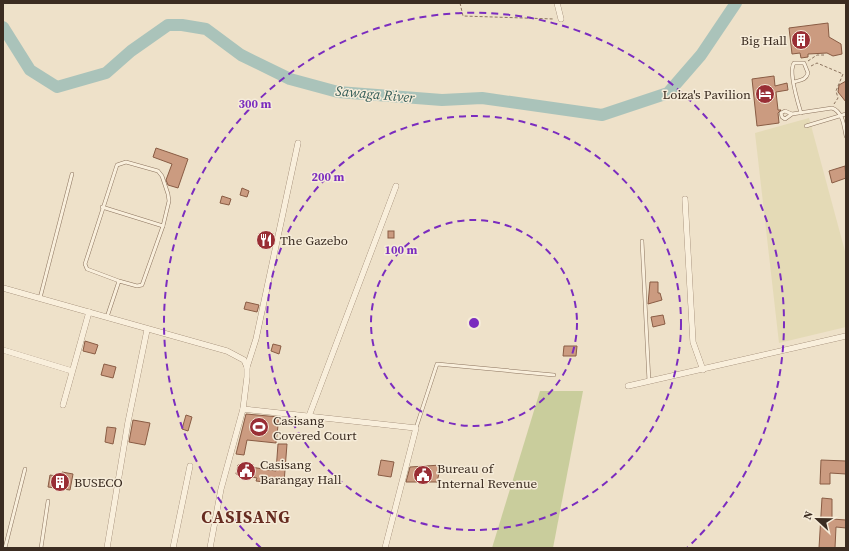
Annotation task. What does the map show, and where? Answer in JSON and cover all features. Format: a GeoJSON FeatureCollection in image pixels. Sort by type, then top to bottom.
{"type":"FeatureCollection","features":[{"type":"Feature","properties":{"kind":"street"},"geometry":{"type":"LineString","coordinates":[[557,3],[561,19]]}},
{"type":"Feature","properties":{"kind":"street"},"geometry":{"type":"LineString","coordinates":[[210,548],[221,489],[243,409],[247,367],[256,339],[298,143]]}},
{"type":"Feature","properties":{"kind":"street"},"geometry":{"type":"LineString","coordinates":[[309,416],[396,186]]}},
{"type":"Feature","properties":{"kind":"street"},"geometry":{"type":"LineString","coordinates":[[685,200],[693,342],[703,370]]}},
{"type":"Feature","properties":{"kind":"street"},"geometry":{"type":"LineString","coordinates":[[3,288],[89,312],[146,330],[227,351],[244,360],[247,367]]}},
{"type":"Feature","properties":{"kind":"street"},"geometry":{"type":"LineString","coordinates":[[63,404],[89,312]]}},
{"type":"Feature","properties":{"kind":"street"},"geometry":{"type":"LineString","coordinates":[[107,548],[128,422],[146,330]]}},
{"type":"Feature","properties":{"kind":"street"},"geometry":{"type":"LineString","coordinates":[[628,386],[846,336]]}},
{"type":"Feature","properties":{"kind":"street"},"geometry":{"type":"LineString","coordinates":[[3,350],[72,371]]}},
{"type":"Feature","properties":{"kind":"street"},"geometry":{"type":"LineString","coordinates":[[243,409],[416,428],[385,548]]}},
{"type":"Feature","properties":{"kind":"street"},"geometry":{"type":"LineString","coordinates":[[173,548],[190,466]]}},
{"type":"Feature","properties":{"kind":"lane"},"geometry":{"type":"LineString","coordinates":[[794,82],[804,80],[808,73],[804,64],[797,62],[792,65],[794,82],[801,113]]}},
{"type":"Feature","properties":{"kind":"lane"},"geometry":{"type":"LineString","coordinates":[[792,114],[832,108],[841,115],[846,136]]}},
{"type":"Feature","properties":{"kind":"lane"},"geometry":{"type":"LineString","coordinates":[[806,126],[846,114]]}},
{"type":"Feature","properties":{"kind":"lane"},"geometry":{"type":"LineString","coordinates":[[119,162],[126,162],[158,171],[162,176],[169,201],[163,226],[142,285],[137,286],[119,281],[87,269],[86,267],[102,207],[119,162]]}},
{"type":"Feature","properties":{"kind":"lane"},"geometry":{"type":"LineString","coordinates":[[40,298],[72,174]]}},
{"type":"Feature","properties":{"kind":"lane"},"geometry":{"type":"LineString","coordinates":[[102,207],[163,226]]}},
{"type":"Feature","properties":{"kind":"lane"},"geometry":{"type":"LineString","coordinates":[[642,241],[649,382]]}},
{"type":"Feature","properties":{"kind":"lane"},"geometry":{"type":"LineString","coordinates":[[107,318],[119,281]]}},
{"type":"Feature","properties":{"kind":"lane"},"geometry":{"type":"LineString","coordinates":[[416,428],[437,364],[554,375]]}},
{"type":"Feature","properties":{"kind":"lane"},"geometry":{"type":"LineString","coordinates":[[5,548],[25,469]]}},
{"type":"Feature","properties":{"kind":"lane"},"geometry":{"type":"LineString","coordinates":[[41,548],[48,501]]}},
{"type":"Feature","properties":{"kind":"path"},"geometry":{"type":"LineString","coordinates":[[460,3],[464,16],[561,19]]}},
{"type":"Feature","properties":{"kind":"path"},"geometry":{"type":"LineString","coordinates":[[804,64],[817,55],[824,55]]}},
{"type":"Feature","properties":{"kind":"path"},"geometry":{"type":"LineString","coordinates":[[806,67],[817,63],[843,74],[836,91],[838,98],[832,108]]}},
{"type":"Feature","properties":{"kind":"shaded area"},"geometry":{"type":"Polygon","coordinates":[[[809,118],[846,255],[846,327],[779,343],[755,133],[809,118]]]}},
{"type":"Feature","properties":{"kind":"green space"},"geometry":{"type":"Polygon","coordinates":[[[540,391],[583,391],[553,548],[492,548],[540,391]]]}},
{"type":"Feature","properties":{"kind":"building"},"geometry":{"type":"Polygon","coordinates":[[[828,23],[829,37],[841,44],[842,54],[833,56],[827,53],[808,54],[808,57],[801,58],[800,53],[792,54],[789,28],[828,23]]]}},
{"type":"Feature","properties":{"kind":"building","name":"Loiza's Pavilion"},"geometry":{"type":"Polygon","coordinates":[[[774,76],[775,86],[787,83],[788,90],[776,92],[778,110],[781,110],[778,113],[779,123],[757,126],[752,79],[774,76]]]}},
{"type":"Feature","properties":{"kind":"building"},"geometry":{"type":"Polygon","coordinates":[[[846,81],[846,102],[838,92],[839,85],[846,81]]]}},
{"type":"Feature","properties":{"kind":"building"},"geometry":{"type":"Polygon","coordinates":[[[156,148],[188,159],[178,188],[168,185],[166,180],[172,164],[153,157],[156,148]]]}},
{"type":"Feature","properties":{"kind":"building"},"geometry":{"type":"Polygon","coordinates":[[[845,166],[846,178],[832,183],[829,171],[845,166]]]}},
{"type":"Feature","properties":{"kind":"building"},"geometry":{"type":"Polygon","coordinates":[[[242,188],[249,191],[247,197],[240,195],[242,188]]]}},
{"type":"Feature","properties":{"kind":"building"},"geometry":{"type":"Polygon","coordinates":[[[222,196],[231,199],[229,205],[220,203],[222,196]]]}},
{"type":"Feature","properties":{"kind":"building"},"geometry":{"type":"Polygon","coordinates":[[[388,231],[394,231],[394,238],[388,238],[388,231]]]}},
{"type":"Feature","properties":{"kind":"building"},"geometry":{"type":"Polygon","coordinates":[[[650,282],[658,282],[658,293],[660,293],[662,300],[648,304],[650,282]]]}},
{"type":"Feature","properties":{"kind":"building"},"geometry":{"type":"Polygon","coordinates":[[[246,302],[259,305],[257,312],[244,309],[246,302]]]}},
{"type":"Feature","properties":{"kind":"building"},"geometry":{"type":"Polygon","coordinates":[[[663,315],[665,324],[653,327],[651,317],[663,315]]]}},
{"type":"Feature","properties":{"kind":"building"},"geometry":{"type":"Polygon","coordinates":[[[85,341],[98,345],[95,354],[83,351],[85,341]]]}},
{"type":"Feature","properties":{"kind":"building"},"geometry":{"type":"Polygon","coordinates":[[[273,344],[281,346],[279,354],[271,351],[273,344]]]}},
{"type":"Feature","properties":{"kind":"building"},"geometry":{"type":"Polygon","coordinates":[[[564,346],[577,346],[576,356],[563,356],[564,346]]]}},
{"type":"Feature","properties":{"kind":"building"},"geometry":{"type":"Polygon","coordinates":[[[104,364],[116,367],[113,378],[101,375],[104,364]]]}},
{"type":"Feature","properties":{"kind":"building","name":"Casisang Covered Court"},"geometry":{"type":"Polygon","coordinates":[[[246,414],[279,417],[276,443],[247,440],[244,455],[236,454],[246,414]]]}},
{"type":"Feature","properties":{"kind":"building"},"geometry":{"type":"Polygon","coordinates":[[[186,415],[192,417],[188,431],[182,429],[186,415]]]}},
{"type":"Feature","properties":{"kind":"building"},"geometry":{"type":"Polygon","coordinates":[[[133,420],[150,423],[145,445],[129,442],[133,420]]]}},
{"type":"Feature","properties":{"kind":"building"},"geometry":{"type":"Polygon","coordinates":[[[107,427],[116,428],[113,444],[105,442],[107,427]]]}},
{"type":"Feature","properties":{"kind":"building"},"geometry":{"type":"Polygon","coordinates":[[[278,444],[287,444],[284,483],[265,480],[265,482],[256,481],[257,478],[236,474],[238,465],[276,471],[278,444]]]}},
{"type":"Feature","properties":{"kind":"building"},"geometry":{"type":"Polygon","coordinates":[[[381,460],[394,462],[391,477],[378,475],[381,460]]]}},
{"type":"Feature","properties":{"kind":"building"},"geometry":{"type":"Polygon","coordinates":[[[821,460],[846,461],[846,474],[830,473],[830,484],[820,484],[821,460]]]}},
{"type":"Feature","properties":{"kind":"building","name":"Bureau of Internal Revenue"},"geometry":{"type":"Polygon","coordinates":[[[441,465],[437,482],[406,482],[410,467],[441,465]]]}},
{"type":"Feature","properties":{"kind":"building","name":"BUSECO"},"geometry":{"type":"Polygon","coordinates":[[[62,472],[73,474],[70,490],[48,487],[50,475],[62,477],[62,472]]]}},
{"type":"Feature","properties":{"kind":"building"},"geometry":{"type":"Polygon","coordinates":[[[822,498],[832,499],[832,519],[846,520],[846,528],[836,527],[835,548],[819,548],[822,498]]]}},
{"type":"Feature","properties":{"kind":"waterway","name":"Sawaga River"},"geometry":{"type":"LineString","coordinates":[[3,27],[30,70],[57,87],[106,73],[131,51],[168,25],[182,25],[206,29],[241,55],[290,79],[338,92],[442,100],[482,98],[602,115],[668,93],[701,55],[736,3]]}},
{"type":"Feature","properties":{"kind":"place","name":"Big Hall"},"geometry":{"type":"Point","coordinates":[801,40]}},
{"type":"Feature","properties":{"kind":"place","name":"Loiza's Pavilion"},"geometry":{"type":"Point","coordinates":[765,94]}},
{"type":"Feature","properties":{"kind":"place","name":"The Gazebo"},"geometry":{"type":"Point","coordinates":[266,240]}},
{"type":"Feature","properties":{"kind":"place","name":"Casisang Covered Court"},"geometry":{"type":"Point","coordinates":[259,427]}},
{"type":"Feature","properties":{"kind":"place","name":"Casisang Barangay Hall"},"geometry":{"type":"Point","coordinates":[246,471]}},
{"type":"Feature","properties":{"kind":"place","name":"Bureau of Internal Revenue"},"geometry":{"type":"Point","coordinates":[423,475]}},
{"type":"Feature","properties":{"kind":"place","name":"BUSECO"},"geometry":{"type":"Point","coordinates":[60,482]}},
{"type":"Feature","properties":{"kind":"district","name":"CASISANG"},"geometry":{"type":"Point","coordinates":[246,517]}}]}
